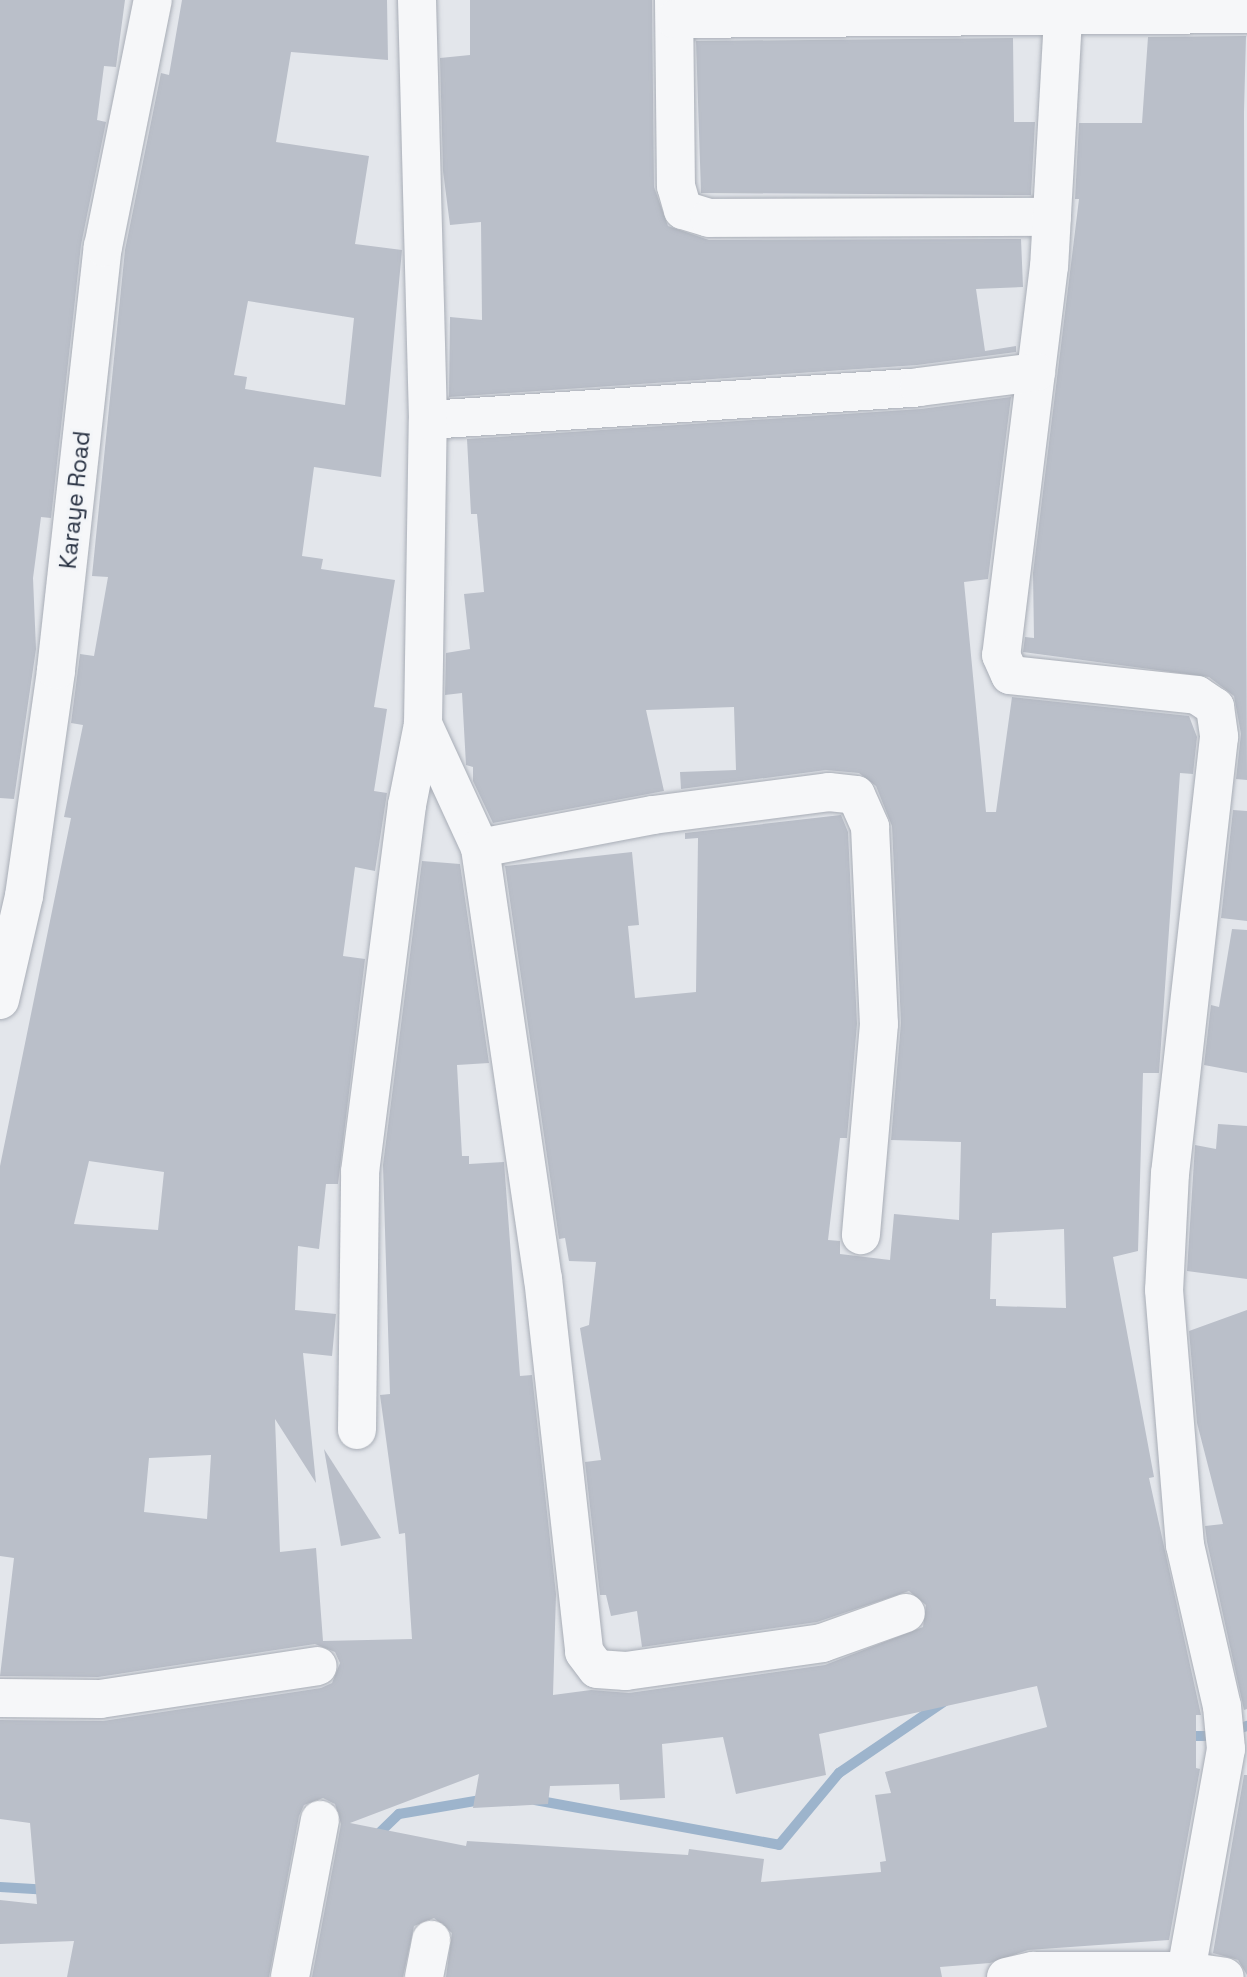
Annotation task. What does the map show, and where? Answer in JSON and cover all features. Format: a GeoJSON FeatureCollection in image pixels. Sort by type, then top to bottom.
{"type":"FeatureCollection","features":[{"type":"Feature","properties":{"kind":"street","name":"Karaye Road"},"geometry":{"type":"LineString","coordinates":[[0,1000],[24,896],[54,683],[103,247],[153,0]]}},
{"type":"Feature","properties":{"kind":"street"},"geometry":{"type":"LineString","coordinates":[[357,1430],[360,1172],[407,805],[423,724],[428,420],[417,0]]}},
{"type":"Feature","properties":{"kind":"street"},"geometry":{"type":"LineString","coordinates":[[1052,217],[709,218],[684,210],[676,186],[674,9],[1064,9],[1247,14]]}},
{"type":"Feature","properties":{"kind":"street"},"geometry":{"type":"LineString","coordinates":[[1064,9],[1052,217],[1001,655],[1010,675],[1197,695],[1215,707],[1218,727],[1170,1173],[1164,1290],[1185,1545],[1222,1706],[1226,1749],[1185,1974]]}},
{"type":"Feature","properties":{"kind":"street"},"geometry":{"type":"LineString","coordinates":[[428,420],[919,387],[1036,372]]}},
{"type":"Feature","properties":{"kind":"street"},"geometry":{"type":"LineString","coordinates":[[423,724],[480,848],[543,1278],[584,1652],[597,1669],[626,1671],[822,1643],[906,1614]]}},
{"type":"Feature","properties":{"kind":"street"},"geometry":{"type":"LineString","coordinates":[[480,848],[653,815],[829,792],[856,795],[870,827],[879,1024],[861,1235]]}},
{"type":"Feature","properties":{"kind":"street"},"geometry":{"type":"LineString","coordinates":[[0,1698],[100,1699],[318,1666]]}},
{"type":"Feature","properties":{"kind":"street"},"geometry":{"type":"LineString","coordinates":[[290,1977],[309,1890],[320,1820]]}},
{"type":"Feature","properties":{"kind":"street"},"geometry":{"type":"LineString","coordinates":[[424,1977],[431,1940]]}},
{"type":"Feature","properties":{"kind":"street"},"geometry":{"type":"LineString","coordinates":[[1006,1977],[1033,1971],[1225,1977]]}},
{"type":"Feature","properties":{"kind":"building"},"geometry":{"type":"Polygon","coordinates":[[[0,0],[125,0],[116,67],[104,66],[97,120],[106,122],[81,245],[51,518],[41,517],[33,578],[36,649],[14,799],[0,798],[0,0]]]}},
{"type":"Feature","properties":{"kind":"building"},"geometry":{"type":"Polygon","coordinates":[[[182,0],[387,0],[388,60],[291,52],[276,142],[369,156],[355,244],[402,250],[381,477],[314,467],[302,556],[323,559],[321,569],[395,580],[374,707],[387,709],[374,791],[387,793],[375,871],[355,867],[343,956],[365,959],[338,1184],[326,1184],[319,1249],[298,1246],[295,1310],[336,1314],[332,1356],[303,1353],[316,1483],[275,1419],[280,1552],[316,1548],[323,1641],[412,1639],[405,1533],[399,1534],[380,1395],[390,1394],[383,1165],[422,861],[460,864],[489,1063],[457,1065],[462,1156],[469,1156],[469,1164],[504,1162],[520,1376],[532,1375],[556,1594],[553,1695],[591,1690],[629,1693],[825,1665],[923,1627],[926,1605],[909,1591],[817,1622],[642,1647],[637,1611],[611,1616],[606,1595],[600,1595],[585,1462],[601,1460],[580,1328],[589,1325],[596,1262],[569,1261],[565,1238],[559,1239],[505,866],[632,852],[639,925],[628,926],[635,998],[696,992],[698,838],[685,839],[685,833],[841,815],[848,832],[857,1024],[847,1138],[840,1138],[828,1240],[840,1241],[840,1254],[890,1260],[894,1214],[959,1220],[961,1142],[891,1140],[901,1023],[892,826],[876,786],[859,773],[826,770],[681,789],[680,772],[736,770],[734,707],[646,710],[664,791],[493,823],[473,781],[473,767],[466,765],[462,693],[445,695],[446,653],[470,649],[464,594],[484,592],[477,514],[471,514],[467,439],[921,409],[1011,397],[988,579],[964,582],[986,812],[996,812],[1012,697],[1189,716],[1197,737],[1193,774],[1180,773],[1159,1073],[1143,1073],[1138,1251],[1113,1257],[1154,1477],[1149,1478],[1201,1715],[1196,1715],[1196,1768],[1200,1769],[1169,1940],[1028,1950],[990,1963],[940,1967],[942,1977],[446,1977],[452,1933],[434,1918],[414,1926],[403,1977],[312,1977],[341,1824],[335,1804],[323,1798],[304,1805],[299,1816],[269,1977],[67,1977],[74,1941],[0,1944],[0,1900],[37,1904],[30,1823],[0,1819],[0,1720],[103,1721],[321,1688],[332,1683],[340,1663],[335,1652],[315,1644],[98,1677],[0,1676],[14,1558],[0,1556],[0,1166],[71,818],[64,817],[83,725],[71,723],[80,654],[94,656],[108,577],[92,576],[125,250],[161,73],[169,75],[182,0]],[[248,301],[234,375],[247,377],[245,389],[345,405],[354,318],[248,301]],[[89,1161],[74,1224],[158,1230],[164,1172],[89,1161]],[[1064,1229],[992,1233],[990,1299],[996,1299],[996,1306],[1066,1308],[1064,1229]],[[211,1455],[149,1458],[144,1512],[207,1519],[211,1455]],[[1037,1686],[819,1734],[826,1775],[736,1794],[723,1737],[662,1744],[665,1798],[620,1800],[619,1784],[550,1786],[548,1804],[473,1808],[479,1774],[350,1823],[466,1846],[467,1841],[688,1855],[689,1849],[764,1859],[761,1882],[881,1872],[880,1862],[886,1861],[875,1795],[891,1793],[885,1772],[1047,1727],[1037,1686]]]}},
{"type":"Feature","properties":{"kind":"building"},"geometry":{"type":"Polygon","coordinates":[[[470,0],[652,0],[654,187],[668,226],[709,240],[1021,239],[1023,287],[976,289],[985,351],[1016,346],[1016,352],[917,365],[449,397],[450,317],[482,320],[481,222],[450,225],[443,171],[440,58],[470,55],[470,0]]]}},
{"type":"Feature","properties":{"kind":"building"},"geometry":{"type":"Polygon","coordinates":[[[1246,36],[1244,112],[1247,780],[1236,779],[1241,734],[1234,696],[1209,677],[1023,652],[1025,637],[1034,638],[1033,573],[1079,199],[1075,199],[1079,123],[1142,123],[1148,37],[1246,36]]]}},
{"type":"Feature","properties":{"kind":"building"},"geometry":{"type":"Polygon","coordinates":[[[1013,38],[1014,122],[1035,122],[1031,195],[701,193],[696,41],[1013,38]]]}},
{"type":"Feature","properties":{"kind":"building"},"geometry":{"type":"Polygon","coordinates":[[[1233,810],[1247,811],[1247,921],[1221,918],[1233,810]]]}},
{"type":"Feature","properties":{"kind":"building"},"geometry":{"type":"Polygon","coordinates":[[[1232,929],[1247,930],[1247,1073],[1204,1065],[1211,1005],[1219,1007],[1232,929]]]}},
{"type":"Feature","properties":{"kind":"building"},"geometry":{"type":"Polygon","coordinates":[[[1218,1124],[1247,1126],[1247,1279],[1187,1271],[1195,1145],[1216,1149],[1218,1124]]]}},
{"type":"Feature","properties":{"kind":"building"},"geometry":{"type":"Polygon","coordinates":[[[1247,1310],[1247,1709],[1244,1710],[1207,1542],[1205,1526],[1223,1524],[1197,1423],[1189,1331],[1247,1310]]]}},
{"type":"Feature","properties":{"kind":"building"},"geometry":{"type":"Polygon","coordinates":[[[324,1449],[381,1538],[341,1546],[324,1449]]]}},
{"type":"Feature","properties":{"kind":"building"},"geometry":{"type":"Polygon","coordinates":[[[1244,1775],[1247,1775],[1247,1975],[1238,1960],[1213,1953],[1244,1775]]]}},
{"type":"Feature","properties":{"kind":"waterway"},"geometry":{"type":"LineString","coordinates":[[535,1800],[779,1845],[839,1773],[948,1699]]}},
{"type":"Feature","properties":{"kind":"waterway"},"geometry":{"type":"LineString","coordinates":[[1183,1736],[1216,1736],[1247,1726]]}},
{"type":"Feature","properties":{"kind":"waterway"},"geometry":{"type":"LineString","coordinates":[[374,1838],[399,1814],[487,1799]]}},
{"type":"Feature","properties":{"kind":"waterway"},"geometry":{"type":"LineString","coordinates":[[0,1887],[50,1890]]}}]}
